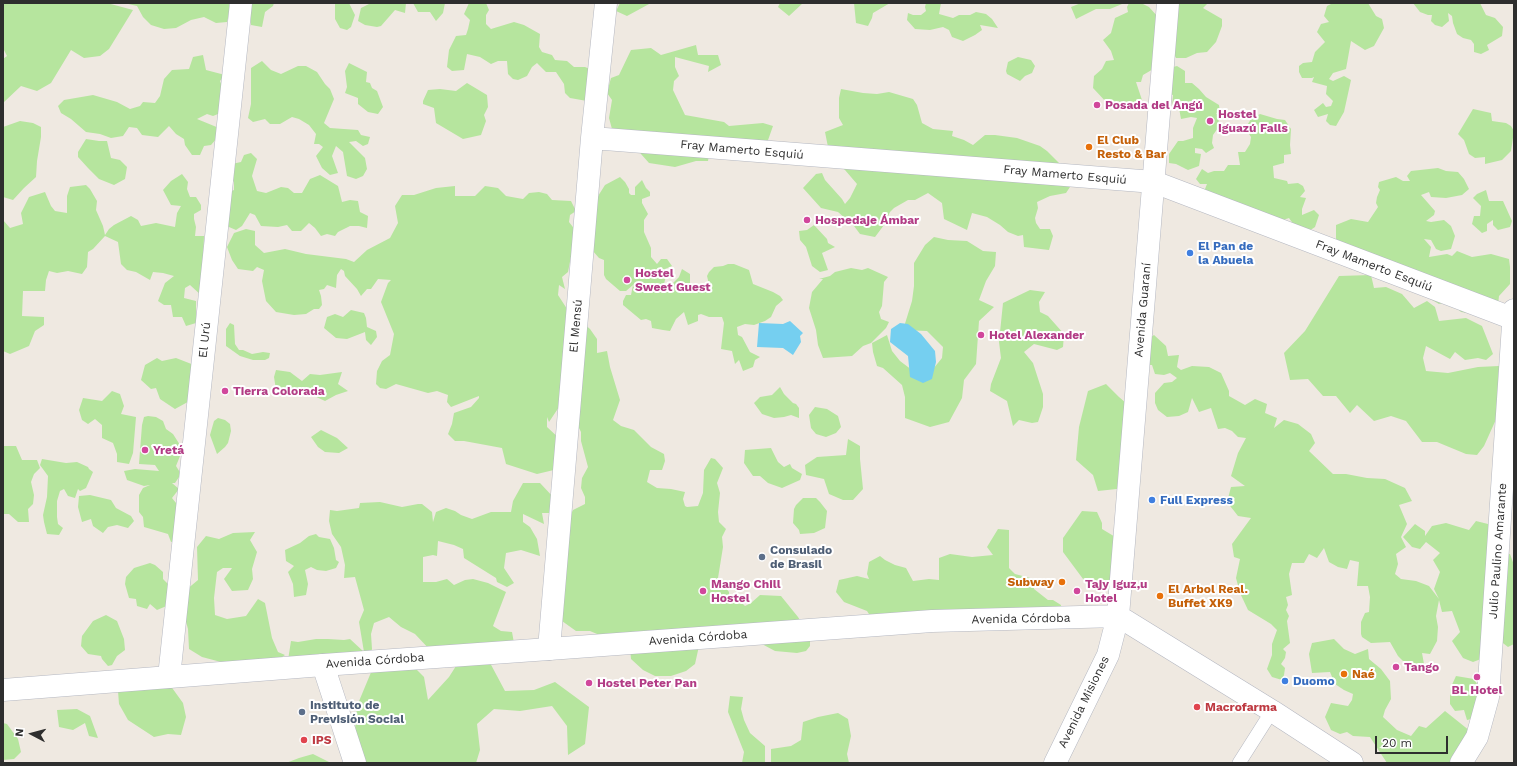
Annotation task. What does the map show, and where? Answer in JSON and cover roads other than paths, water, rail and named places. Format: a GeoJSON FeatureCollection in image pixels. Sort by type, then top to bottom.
{"type":"FeatureCollection","features":[{"type":"Feature","properties":{"kind":"street","name":"El Urú"},"geometry":{"type":"LineString","coordinates":[[169,676],[241,3]]}},
{"type":"Feature","properties":{"kind":"street","name":"El Mensú"},"geometry":{"type":"LineString","coordinates":[[549,649],[592,138],[606,3]]}},
{"type":"Feature","properties":{"kind":"street","name":"Avenida Guaraní"},"geometry":{"type":"LineString","coordinates":[[1118,616],[1168,3]]}},
{"type":"Feature","properties":{"kind":"street","name":"Fray Mamerto Esquiú"},"geometry":{"type":"LineString","coordinates":[[592,138],[1154,182],[1514,316]]}},
{"type":"Feature","properties":{"kind":"street","name":"Julio Paulino Amarante"},"geometry":{"type":"LineString","coordinates":[[1461,763],[1477,737],[1488,697],[1514,316]]}},
{"type":"Feature","properties":{"kind":"street","name":"Avenida Córdoba"},"geometry":{"type":"LineString","coordinates":[[3,690],[169,676],[932,621],[1118,616]]}},
{"type":"Feature","properties":{"kind":"street"},"geometry":{"type":"LineString","coordinates":[[1118,616],[1272,711],[1352,763]]}},
{"type":"Feature","properties":{"kind":"street","name":"Avenida Misiones"},"geometry":{"type":"LineString","coordinates":[[1055,763],[1108,655],[1118,616]]}},
{"type":"Feature","properties":{"kind":"street"},"geometry":{"type":"LineString","coordinates":[[323,665],[355,763]]}},
{"type":"Feature","properties":{"kind":"lane"},"geometry":{"type":"LineString","coordinates":[[1239,763],[1272,711]]}},
{"type":"Feature","properties":{"kind":"water"},"geometry":{"type":"Polygon","coordinates":[[[790,321],[803,333],[800,336],[801,342],[793,355],[783,348],[757,347],[759,323],[783,324],[790,321]]]}},
{"type":"Feature","properties":{"kind":"water"},"geometry":{"type":"Polygon","coordinates":[[[900,323],[908,324],[921,334],[935,351],[936,362],[932,379],[923,383],[910,377],[908,356],[890,342],[891,329],[900,323]]]}},
{"type":"Feature","properties":{"kind":"place","name":"Posada del Angú"},"geometry":{"type":"Point","coordinates":[1097,105]}},
{"type":"Feature","properties":{"kind":"place","name":"Hostel Iguazú Falls"},"geometry":{"type":"Point","coordinates":[1210,121]}},
{"type":"Feature","properties":{"kind":"place","name":"El Club Resto & Bar"},"geometry":{"type":"Point","coordinates":[1089,147]}},
{"type":"Feature","properties":{"kind":"place","name":"Hospedaje Ámbar"},"geometry":{"type":"Point","coordinates":[807,220]}},
{"type":"Feature","properties":{"kind":"place","name":"El Pan de la Abuela"},"geometry":{"type":"Point","coordinates":[1190,253]}},
{"type":"Feature","properties":{"kind":"place","name":"Hostel Sweet Guest"},"geometry":{"type":"Point","coordinates":[627,280]}},
{"type":"Feature","properties":{"kind":"place","name":"Hotel Alexander"},"geometry":{"type":"Point","coordinates":[981,335]}},
{"type":"Feature","properties":{"kind":"place","name":"Tierra Colorada"},"geometry":{"type":"Point","coordinates":[225,391]}},
{"type":"Feature","properties":{"kind":"place","name":"Yretá"},"geometry":{"type":"Point","coordinates":[145,450]}},
{"type":"Feature","properties":{"kind":"place","name":"Full Express"},"geometry":{"type":"Point","coordinates":[1152,500]}},
{"type":"Feature","properties":{"kind":"place","name":"Consulado de Brasil"},"geometry":{"type":"Point","coordinates":[762,557]}},
{"type":"Feature","properties":{"kind":"place","name":"Subway"},"geometry":{"type":"Point","coordinates":[1062,582]}},
{"type":"Feature","properties":{"kind":"place","name":"Mango Chill Hostel"},"geometry":{"type":"Point","coordinates":[703,591]}},
{"type":"Feature","properties":{"kind":"place","name":"Tajy Iguz,u Hotel"},"geometry":{"type":"Point","coordinates":[1077,591]}},
{"type":"Feature","properties":{"kind":"place","name":"El Arbol Real. Buffet XK9"},"geometry":{"type":"Point","coordinates":[1160,596]}},
{"type":"Feature","properties":{"kind":"place","name":"Tango"},"geometry":{"type":"Point","coordinates":[1396,667]}},
{"type":"Feature","properties":{"kind":"place","name":"Naé"},"geometry":{"type":"Point","coordinates":[1344,674]}},
{"type":"Feature","properties":{"kind":"place","name":"BL Hotel"},"geometry":{"type":"Point","coordinates":[1477,677]}},
{"type":"Feature","properties":{"kind":"place","name":"Duomo"},"geometry":{"type":"Point","coordinates":[1285,681]}},
{"type":"Feature","properties":{"kind":"place","name":"Hostel Peter Pan"},"geometry":{"type":"Point","coordinates":[589,683]}},
{"type":"Feature","properties":{"kind":"place","name":"Macrofarma"},"geometry":{"type":"Point","coordinates":[1197,707]}},
{"type":"Feature","properties":{"kind":"place","name":"Instituto de Previsión Social"},"geometry":{"type":"Point","coordinates":[302,712]}},
{"type":"Feature","properties":{"kind":"place","name":"IPS"},"geometry":{"type":"Point","coordinates":[304,740]}}]}
